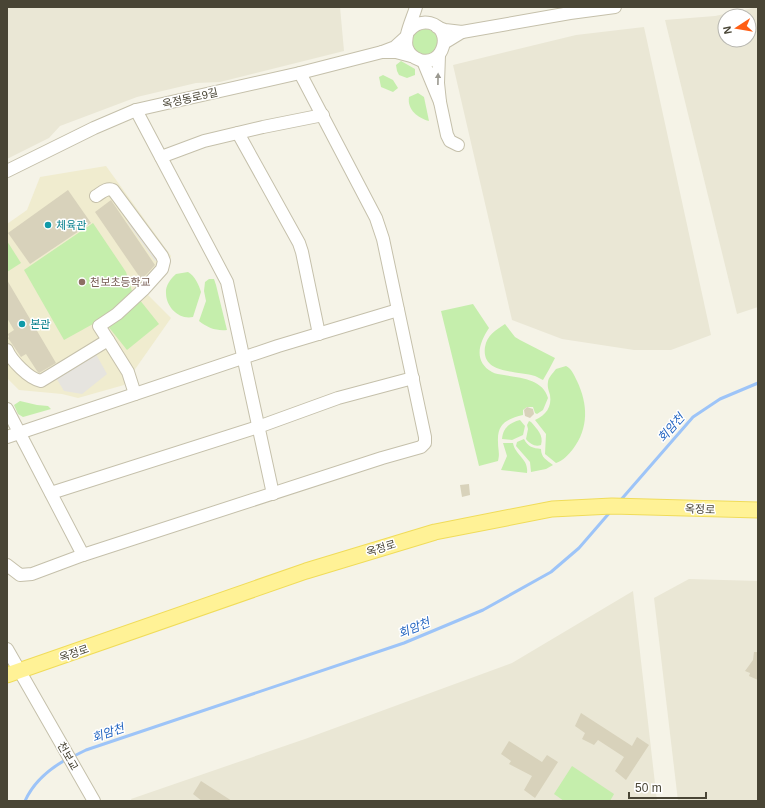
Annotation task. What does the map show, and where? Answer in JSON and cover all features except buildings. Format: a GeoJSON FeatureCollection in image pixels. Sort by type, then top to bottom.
{"type":"FeatureCollection","features":[{"type":"Feature","properties":{"kind":"main road","name":"옥정로"},"geometry":{"type":"LineString","coordinates":[[13,673],[306,571],[435,532],[552,509],[612,506],[758,510]]}},
{"type":"Feature","properties":{"kind":"street"},"geometry":{"type":"LineString","coordinates":[[412,56],[406,44],[407,34],[418,7],[434,25],[442,31],[444,44],[440,55],[438,83],[440,102],[447,134],[450,141],[458,145]]}},
{"type":"Feature","properties":{"kind":"street"},"geometry":{"type":"LineString","coordinates":[[382,52],[395,47],[413,26],[419,23],[425,22],[445,30],[462,32],[570,13],[615,7]]}},
{"type":"Feature","properties":{"kind":"street"},"geometry":{"type":"LineString","coordinates":[[444,44],[462,32]]}},
{"type":"Feature","properties":{"kind":"street"},"geometry":{"type":"LineString","coordinates":[[382,52],[396,52],[412,56],[423,61],[429,61],[440,55]]}},
{"type":"Feature","properties":{"kind":"street","name":"옥정동로9길"},"geometry":{"type":"LineString","coordinates":[[7,171],[94,128],[136,110],[300,73],[382,52]]}},
{"type":"Feature","properties":{"kind":"street"},"geometry":{"type":"LineString","coordinates":[[423,61],[440,102]]}},
{"type":"Feature","properties":{"kind":"street"},"geometry":{"type":"LineString","coordinates":[[7,565],[20,575],[32,574],[83,554],[382,458],[421,448],[425,443],[426,437],[383,239],[376,218],[300,73]]}},
{"type":"Feature","properties":{"kind":"street"},"geometry":{"type":"LineString","coordinates":[[136,110],[227,282],[273,494]]}},
{"type":"Feature","properties":{"kind":"street"},"geometry":{"type":"LineString","coordinates":[[161,157],[204,141],[323,115]]}},
{"type":"Feature","properties":{"kind":"street"},"geometry":{"type":"LineString","coordinates":[[238,133],[299,243],[319,334]]}},
{"type":"Feature","properties":{"kind":"street"},"geometry":{"type":"LineString","coordinates":[[96,196],[107,189],[113,190],[162,256],[164,261],[162,269],[144,289],[117,314],[98,326],[128,372],[135,394]]}},
{"type":"Feature","properties":{"kind":"street"},"geometry":{"type":"LineString","coordinates":[[13,435],[243,358],[398,310]]}},
{"type":"Feature","properties":{"kind":"street"},"geometry":{"type":"LineString","coordinates":[[7,350],[12,360],[34,378],[41,380],[108,340]]}},
{"type":"Feature","properties":{"kind":"street"},"geometry":{"type":"LineString","coordinates":[[51,493],[258,427],[338,398],[413,378]]}},
{"type":"Feature","properties":{"kind":"street"},"geometry":{"type":"LineString","coordinates":[[7,409],[13,435],[51,493],[83,554]]}},
{"type":"Feature","properties":{"kind":"street"},"geometry":{"type":"LineString","coordinates":[[7,649],[13,673]]}},
{"type":"Feature","properties":{"kind":"street","name":"천보교"},"geometry":{"type":"LineString","coordinates":[[13,673],[42,710],[94,801]]}},
{"type":"Feature","properties":{"kind":"shaded area"},"geometry":{"type":"Polygon","coordinates":[[[7,7],[340,7],[344,51],[220,82],[196,83],[137,97],[60,126],[49,138],[7,159],[7,7]]]}},
{"type":"Feature","properties":{"kind":"shaded area"},"geometry":{"type":"Polygon","coordinates":[[[758,7],[758,307],[737,314],[665,20],[717,16],[717,48],[757,48],[757,8],[753,8],[758,7]]]}},
{"type":"Feature","properties":{"kind":"shaded area"},"geometry":{"type":"Polygon","coordinates":[[[644,27],[711,335],[671,350],[634,350],[562,339],[512,320],[453,65],[576,35],[644,27]]]}},
{"type":"Feature","properties":{"kind":"shaded area","name":"천보초등학교"},"geometry":{"type":"Polygon","coordinates":[[[106,166],[171,256],[167,270],[148,295],[171,318],[124,385],[78,398],[62,394],[19,390],[7,378],[7,224],[27,210],[40,177],[106,166]]]}},
{"type":"Feature","properties":{"kind":"shaded area"},"geometry":{"type":"Polygon","coordinates":[[[132,219],[160,258],[155,261],[127,222],[132,219]]]}},
{"type":"Feature","properties":{"kind":"shaded area"},"geometry":{"type":"Polygon","coordinates":[[[92,347],[107,374],[82,394],[64,391],[52,371],[92,347]]]}},
{"type":"Feature","properties":{"kind":"shaded area"},"geometry":{"type":"Polygon","coordinates":[[[689,579],[758,581],[758,801],[678,801],[654,598],[689,579]]]}},
{"type":"Feature","properties":{"kind":"shaded area"},"geometry":{"type":"Polygon","coordinates":[[[633,591],[657,801],[132,801],[131,799],[305,739],[512,663],[633,591]]]}},
{"type":"Feature","properties":{"kind":"green space"},"geometry":{"type":"Polygon","coordinates":[[[425,29],[434,33],[438,42],[434,51],[425,55],[416,51],[412,42],[416,33],[425,29]]]}},
{"type":"Feature","properties":{"kind":"green space"},"geometry":{"type":"Polygon","coordinates":[[[401,61],[415,69],[415,75],[407,78],[399,75],[396,65],[401,61]]]}},
{"type":"Feature","properties":{"kind":"green space"},"geometry":{"type":"Polygon","coordinates":[[[383,75],[393,80],[398,88],[393,92],[381,87],[379,77],[383,75]]]}},
{"type":"Feature","properties":{"kind":"green space"},"geometry":{"type":"Polygon","coordinates":[[[418,93],[424,97],[429,121],[417,116],[410,106],[409,97],[418,93]]]}},
{"type":"Feature","properties":{"kind":"green space"},"geometry":{"type":"Polygon","coordinates":[[[93,223],[126,272],[132,291],[102,319],[64,340],[24,270],[93,223]]]}},
{"type":"Feature","properties":{"kind":"green space"},"geometry":{"type":"Polygon","coordinates":[[[7,241],[21,263],[7,272],[7,241]]]}},
{"type":"Feature","properties":{"kind":"green space"},"geometry":{"type":"Polygon","coordinates":[[[188,272],[193,276],[201,292],[193,317],[178,314],[171,308],[168,303],[166,290],[169,282],[176,274],[188,272]]]}},
{"type":"Feature","properties":{"kind":"green space"},"geometry":{"type":"Polygon","coordinates":[[[209,279],[214,279],[227,330],[212,328],[199,321],[206,301],[204,291],[205,282],[209,279]]]}},
{"type":"Feature","properties":{"kind":"green space"},"geometry":{"type":"Polygon","coordinates":[[[139,299],[159,324],[127,350],[107,325],[139,299]]]}},
{"type":"Feature","properties":{"kind":"green space"},"geometry":{"type":"Polygon","coordinates":[[[473,304],[489,328],[485,334],[481,346],[480,357],[482,363],[492,372],[530,380],[536,383],[545,392],[548,398],[543,410],[537,414],[535,413],[533,407],[527,407],[523,410],[523,415],[512,418],[504,423],[499,430],[498,436],[498,461],[479,466],[441,311],[473,304]]]}},
{"type":"Feature","properties":{"kind":"green space"},"geometry":{"type":"Polygon","coordinates":[[[505,324],[515,337],[555,358],[543,380],[528,374],[502,370],[494,367],[489,362],[485,356],[486,343],[492,333],[505,324]]]}},
{"type":"Feature","properties":{"kind":"green space"},"geometry":{"type":"Polygon","coordinates":[[[566,366],[573,372],[581,390],[585,407],[585,416],[582,433],[578,441],[567,456],[556,463],[545,454],[546,434],[535,420],[542,416],[549,407],[550,395],[548,380],[556,369],[566,366]]]}},
{"type":"Feature","properties":{"kind":"green space"},"geometry":{"type":"Polygon","coordinates":[[[20,401],[48,406],[51,409],[23,417],[18,414],[14,405],[20,401]]]}},
{"type":"Feature","properties":{"kind":"green space"},"geometry":{"type":"Polygon","coordinates":[[[520,420],[525,426],[523,435],[512,440],[502,439],[507,426],[520,420]]]}},
{"type":"Feature","properties":{"kind":"green space"},"geometry":{"type":"Polygon","coordinates":[[[529,421],[539,432],[542,438],[541,445],[533,445],[526,439],[528,429],[527,425],[529,421]]]}},
{"type":"Feature","properties":{"kind":"green space"},"geometry":{"type":"Polygon","coordinates":[[[524,439],[531,447],[541,449],[543,457],[553,465],[546,469],[531,472],[530,462],[516,446],[517,442],[524,439]]]}},
{"type":"Feature","properties":{"kind":"green space"},"geometry":{"type":"Polygon","coordinates":[[[503,443],[513,443],[516,451],[526,464],[527,473],[501,470],[507,456],[503,443]]]}},
{"type":"Feature","properties":{"kind":"green space"},"geometry":{"type":"Polygon","coordinates":[[[572,766],[614,794],[610,801],[564,801],[554,794],[572,766]]]}},
{"type":"Feature","properties":{"kind":"waterway","name":"회암천"},"geometry":{"type":"LineString","coordinates":[[619,502],[693,417],[720,399],[758,383]]}},
{"type":"Feature","properties":{"kind":"waterway","name":"회암천"},"geometry":{"type":"LineString","coordinates":[[72,757],[86,750],[404,643],[483,610],[551,572],[579,548],[611,511]]}},
{"type":"Feature","properties":{"kind":"waterway","name":"회암천"},"geometry":{"type":"LineString","coordinates":[[25,801],[37,782],[54,767],[67,759]]}},
{"type":"Feature","properties":{"kind":"place","name":"체육관"},"geometry":{"type":"Point","coordinates":[48,225]}},
{"type":"Feature","properties":{"kind":"place","name":"천보초등학교"},"geometry":{"type":"Point","coordinates":[82,282]}},
{"type":"Feature","properties":{"kind":"place","name":"본관"},"geometry":{"type":"Point","coordinates":[22,324]}}]}
